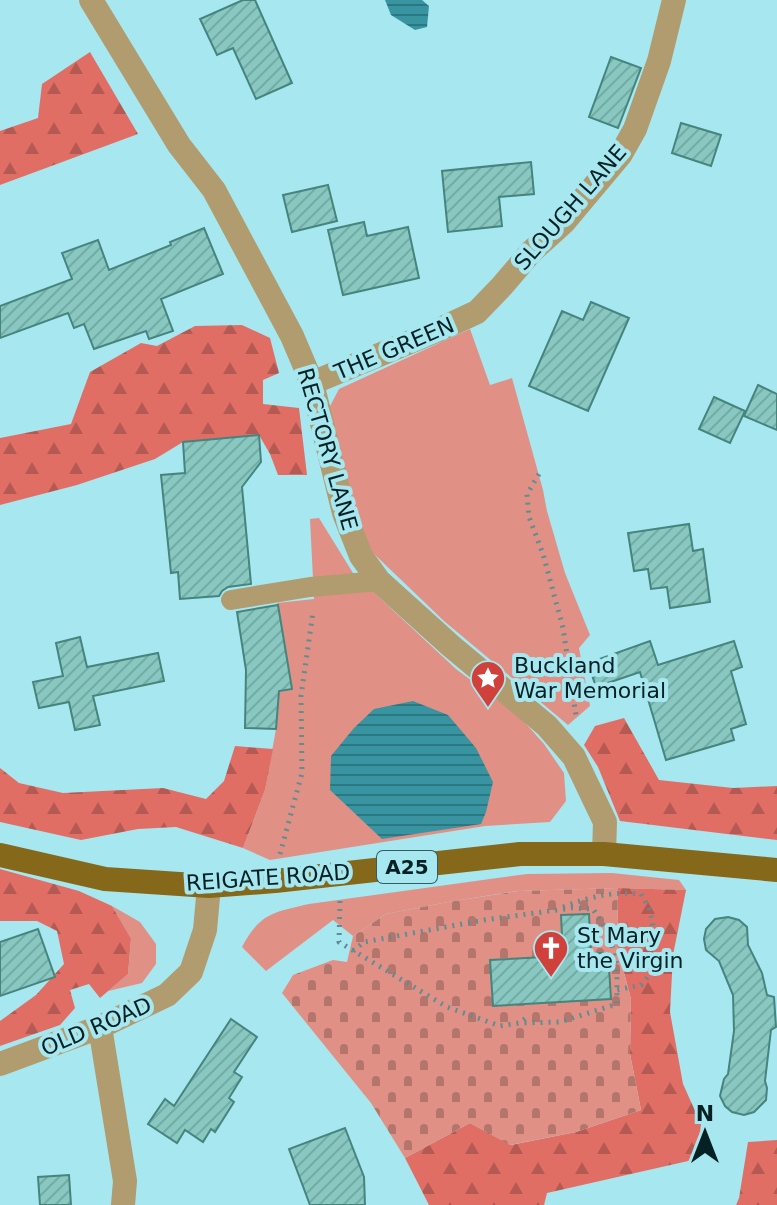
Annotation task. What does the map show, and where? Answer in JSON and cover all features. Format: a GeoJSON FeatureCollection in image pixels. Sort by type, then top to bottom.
{"type":"FeatureCollection","features":[{"type":"Feature","properties":{"kind":"main road","name":"REIGATE ROAD"},"geometry":{"type":"LineString","coordinates":[[0,855],[105,879],[209,886],[520,854],[604,854],[777,870]]}},
{"type":"Feature","properties":{"kind":"street","name":"RECTORY LANE"},"geometry":{"type":"LineString","coordinates":[[91,0],[179,145],[214,190],[292,336],[312,383],[344,513],[361,556],[379,581],[547,726],[574,757],[605,822],[604,854]]}},
{"type":"Feature","properties":{"kind":"street","name":"SLOUGH LANE"},"geometry":{"type":"LineString","coordinates":[[477,312],[531,252],[564,222],[621,154],[644,107],[674,0]]}},
{"type":"Feature","properties":{"kind":"street","name":"THE GREEN"},"geometry":{"type":"LineString","coordinates":[[312,383],[477,312]]}},
{"type":"Feature","properties":{"kind":"street","name":"OLD ROAD"},"geometry":{"type":"LineString","coordinates":[[0,1064],[100,1027],[167,995],[191,972],[205,930],[209,886]]}},
{"type":"Feature","properties":{"kind":"street"},"geometry":{"type":"LineString","coordinates":[[100,1027],[125,1181],[123,1205]]}},
{"type":"Feature","properties":{"kind":"lane"},"geometry":{"type":"LineString","coordinates":[[231,600],[310,587],[379,581]]}},
{"type":"Feature","properties":{"kind":"path"},"geometry":{"type":"LineString","coordinates":[[539,474],[527,494],[529,517],[543,554],[563,628],[578,729],[574,757]]}},
{"type":"Feature","properties":{"kind":"path"},"geometry":{"type":"LineString","coordinates":[[275,881],[280,849],[302,773],[301,696],[319,588]]}},
{"type":"Feature","properties":{"kind":"path"},"geometry":{"type":"LineString","coordinates":[[340,873],[339,942],[353,951],[447,1007],[500,1026],[560,1022],[617,1004],[617,966],[610,936],[593,909],[553,910],[364,942],[353,951]]}},
{"type":"Feature","properties":{"kind":"path"},"geometry":{"type":"LineString","coordinates":[[553,910],[591,896],[626,892],[641,894],[650,910],[656,942],[651,973],[641,985],[617,990]]}},
{"type":"Feature","properties":{"kind":"path"},"geometry":{"type":"LineString","coordinates":[[519,1023],[526,1018]]}},
{"type":"Feature","properties":{"kind":"green space"},"geometry":{"type":"Polygon","coordinates":[[[90,52],[138,134],[0,185],[0,131],[38,118],[42,84],[90,52]]]}},
{"type":"Feature","properties":{"kind":"green space"},"geometry":{"type":"Polygon","coordinates":[[[242,325],[270,338],[279,373],[263,380],[263,404],[299,408],[307,475],[278,475],[259,435],[183,442],[155,459],[77,485],[0,505],[0,438],[71,424],[90,372],[141,343],[157,346],[195,326],[242,325]]]}},
{"type":"Feature","properties":{"kind":"green space"},"geometry":{"type":"Polygon","coordinates":[[[470,329],[490,385],[512,378],[565,573],[590,635],[579,648],[590,706],[568,725],[444,621],[372,552],[351,506],[329,408],[339,389],[470,329]]]}},
{"type":"Feature","properties":{"kind":"green space"},"geometry":{"type":"Polygon","coordinates":[[[319,518],[353,573],[456,669],[519,716],[544,744],[564,773],[566,801],[550,822],[485,826],[270,860],[243,848],[265,790],[279,691],[291,688],[277,603],[314,599],[310,519],[319,518]]]}},
{"type":"Feature","properties":{"kind":"green space"},"geometry":{"type":"Polygon","coordinates":[[[624,718],[659,780],[733,788],[777,786],[777,840],[620,821],[598,767],[584,745],[595,726],[624,718]]]}},
{"type":"Feature","properties":{"kind":"green space"},"geometry":{"type":"Polygon","coordinates":[[[235,746],[273,749],[265,790],[243,848],[176,827],[138,829],[81,840],[0,822],[0,768],[19,783],[63,793],[163,788],[206,799],[224,781],[235,746]]]}},
{"type":"Feature","properties":{"kind":"green space"},"geometry":{"type":"Polygon","coordinates":[[[0,869],[79,891],[112,906],[131,939],[128,974],[100,998],[89,984],[70,990],[75,1008],[60,1025],[0,1046],[0,1021],[36,995],[64,964],[57,931],[37,921],[0,921],[0,869]]]}},
{"type":"Feature","properties":{"kind":"green space"},"geometry":{"type":"Polygon","coordinates":[[[612,873],[679,880],[686,890],[618,888],[517,891],[386,914],[353,936],[333,920],[266,971],[242,947],[255,927],[269,916],[309,904],[527,874],[612,873]]]}},
{"type":"Feature","properties":{"kind":"green space"},"geometry":{"type":"Polygon","coordinates":[[[618,888],[686,890],[673,955],[670,1012],[683,1084],[701,1124],[697,1159],[547,1193],[544,1205],[429,1205],[405,1158],[470,1123],[511,1145],[576,1132],[641,1110],[630,1054],[631,999],[617,946],[618,888]]]}},
{"type":"Feature","properties":{"kind":"green space"},"geometry":{"type":"Polygon","coordinates":[[[618,888],[617,946],[631,999],[630,1054],[641,1110],[576,1132],[510,1145],[470,1123],[405,1158],[371,1103],[282,993],[293,975],[333,960],[347,962],[353,936],[386,914],[518,891],[618,888]]]}},
{"type":"Feature","properties":{"kind":"green space"},"geometry":{"type":"Polygon","coordinates":[[[112,906],[140,922],[156,944],[156,964],[142,983],[108,991],[128,974],[131,940],[112,906]]]}},
{"type":"Feature","properties":{"kind":"green space"},"geometry":{"type":"Polygon","coordinates":[[[777,1140],[777,1205],[736,1205],[748,1142],[777,1140]]]}},
{"type":"Feature","properties":{"kind":"water"},"geometry":{"type":"Polygon","coordinates":[[[385,0],[422,0],[429,6],[427,27],[415,30],[391,15],[385,0]]]}},
{"type":"Feature","properties":{"kind":"water"},"geometry":{"type":"Polygon","coordinates":[[[413,701],[448,715],[476,748],[493,782],[481,824],[382,839],[330,790],[331,756],[374,709],[413,701]]]}},
{"type":"Feature","properties":{"kind":"building"},"geometry":{"type":"Polygon","coordinates":[[[243,0],[255,0],[292,83],[256,99],[233,48],[217,55],[200,19],[243,0]]]}},
{"type":"Feature","properties":{"kind":"building"},"geometry":{"type":"Polygon","coordinates":[[[611,57],[641,68],[618,128],[589,117],[611,57]]]}},
{"type":"Feature","properties":{"kind":"building"},"geometry":{"type":"Polygon","coordinates":[[[681,123],[721,135],[711,166],[672,153],[681,123]]]}},
{"type":"Feature","properties":{"kind":"building"},"geometry":{"type":"Polygon","coordinates":[[[531,162],[534,194],[499,197],[502,226],[448,232],[442,171],[531,162]]]}},
{"type":"Feature","properties":{"kind":"building"},"geometry":{"type":"Polygon","coordinates":[[[328,185],[337,221],[292,232],[283,195],[328,185]]]}},
{"type":"Feature","properties":{"kind":"building"},"geometry":{"type":"Polygon","coordinates":[[[364,222],[367,236],[408,227],[419,278],[343,295],[328,230],[364,222]]]}},
{"type":"Feature","properties":{"kind":"building"},"geometry":{"type":"Polygon","coordinates":[[[204,228],[223,274],[161,299],[173,331],[149,339],[146,331],[94,349],[84,324],[74,328],[68,313],[0,338],[0,306],[72,279],[62,253],[98,240],[109,270],[204,228]]]}},
{"type":"Feature","properties":{"kind":"building"},"geometry":{"type":"Polygon","coordinates":[[[591,302],[629,318],[588,411],[529,386],[562,311],[583,320],[591,302]]]}},
{"type":"Feature","properties":{"kind":"building"},"geometry":{"type":"Polygon","coordinates":[[[758,385],[777,394],[777,430],[744,416],[758,385]]]}},
{"type":"Feature","properties":{"kind":"building"},"geometry":{"type":"Polygon","coordinates":[[[714,397],[745,411],[730,443],[699,429],[714,397]]]}},
{"type":"Feature","properties":{"kind":"building"},"geometry":{"type":"Polygon","coordinates":[[[259,435],[261,462],[242,487],[251,584],[228,587],[219,596],[180,599],[178,572],[171,573],[161,475],[185,473],[183,442],[259,435]]]}},
{"type":"Feature","properties":{"kind":"building"},"geometry":{"type":"Polygon","coordinates":[[[689,524],[693,551],[703,549],[710,602],[670,608],[667,587],[651,589],[648,569],[634,571],[628,533],[689,524]]]}},
{"type":"Feature","properties":{"kind":"building"},"geometry":{"type":"Polygon","coordinates":[[[278,605],[292,689],[279,691],[276,729],[245,728],[246,670],[237,612],[278,605]]]}},
{"type":"Feature","properties":{"kind":"building"},"geometry":{"type":"Polygon","coordinates":[[[80,637],[87,667],[158,653],[164,681],[93,696],[100,725],[75,730],[69,702],[39,708],[33,682],[63,676],[56,643],[80,637]]]}},
{"type":"Feature","properties":{"kind":"building"},"geometry":{"type":"Polygon","coordinates":[[[650,641],[658,665],[734,641],[742,667],[731,671],[746,724],[731,729],[734,740],[666,760],[640,672],[596,687],[588,663],[650,641]]]}},
{"type":"Feature","properties":{"kind":"building","name":"St Mary the Virgin"},"geometry":{"type":"Polygon","coordinates":[[[589,914],[591,953],[608,953],[611,999],[493,1006],[490,960],[563,956],[561,915],[589,914]]]}},
{"type":"Feature","properties":{"kind":"building"},"geometry":{"type":"Polygon","coordinates":[[[728,917],[739,920],[747,927],[748,945],[762,973],[767,995],[774,997],[776,1027],[771,1030],[766,1100],[754,1112],[744,1115],[732,1112],[720,1096],[728,1074],[734,1031],[733,995],[719,961],[706,950],[704,939],[706,929],[715,919],[728,917]]]}},
{"type":"Feature","properties":{"kind":"building"},"geometry":{"type":"Polygon","coordinates":[[[38,929],[55,977],[0,996],[0,942],[38,929]]]}},
{"type":"Feature","properties":{"kind":"building"},"geometry":{"type":"Polygon","coordinates":[[[231,1019],[257,1037],[234,1072],[242,1077],[229,1098],[234,1102],[215,1132],[211,1129],[203,1142],[185,1130],[177,1143],[148,1124],[165,1099],[174,1106],[231,1019]]]}},
{"type":"Feature","properties":{"kind":"building"},"geometry":{"type":"Polygon","coordinates":[[[345,1128],[364,1177],[365,1205],[310,1205],[289,1149],[345,1128]]]}},
{"type":"Feature","properties":{"kind":"building"},"geometry":{"type":"Polygon","coordinates":[[[69,1175],[71,1205],[40,1205],[38,1177],[69,1175]]]}},
{"type":"Feature","properties":{"kind":"place","name":"Buckland War Memorial"},"geometry":{"type":"Point","coordinates":[488,709]}},
{"type":"Feature","properties":{"kind":"place","name":"St Mary the Virgin"},"geometry":{"type":"Point","coordinates":[551,979]}}]}
